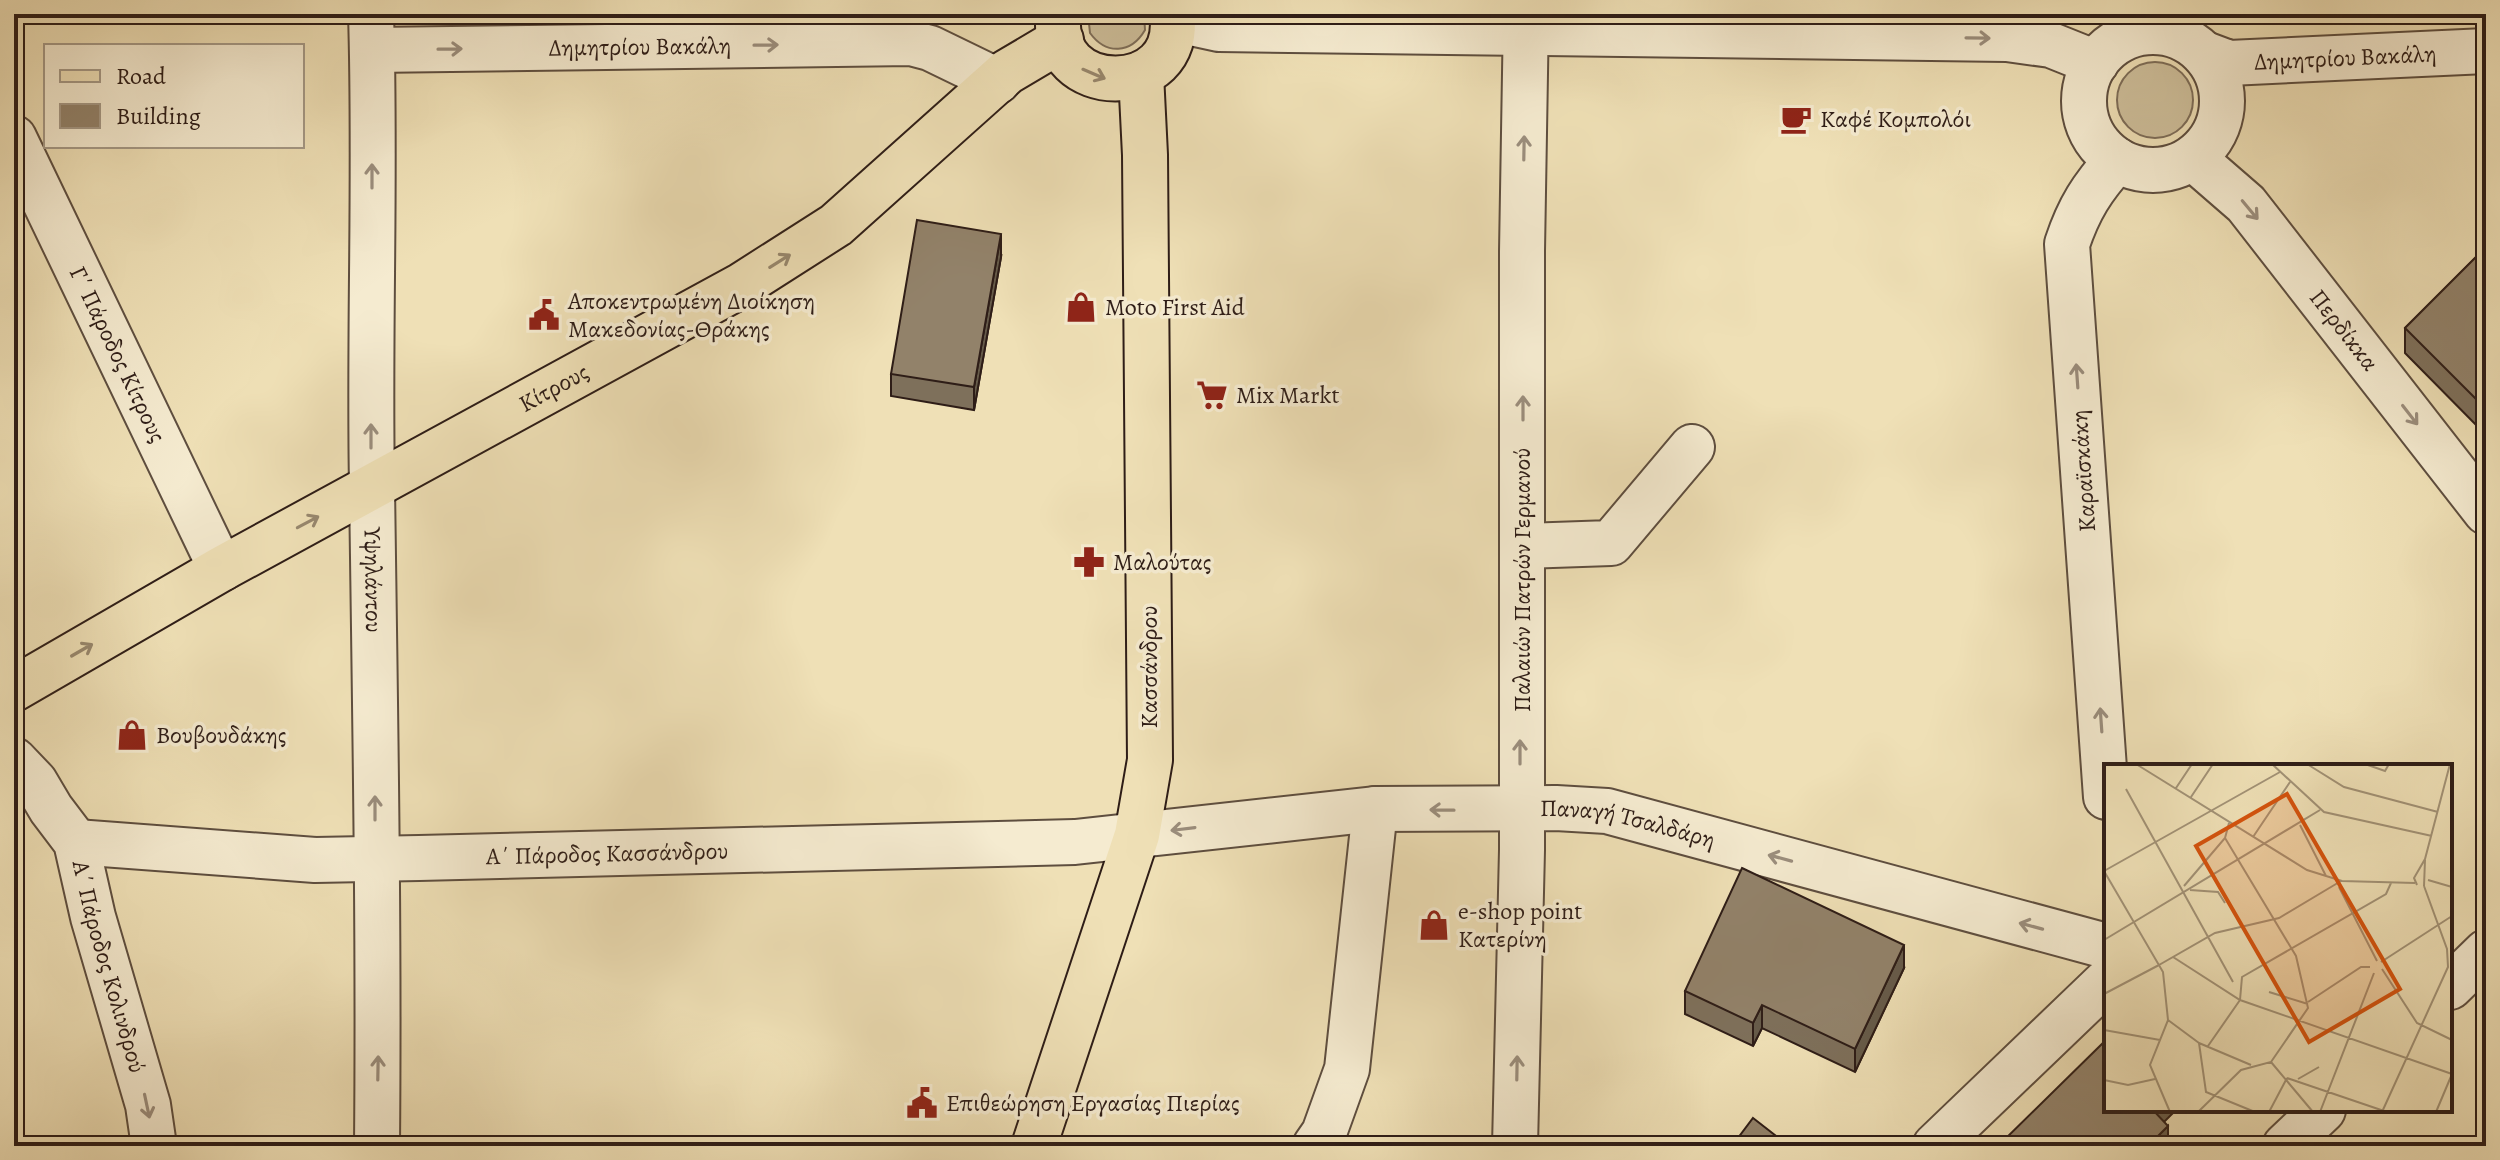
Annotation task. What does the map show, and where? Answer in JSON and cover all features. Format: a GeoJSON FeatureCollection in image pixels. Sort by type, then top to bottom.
{"type":"FeatureCollection","features":[{"type":"Feature","properties":{"kind":"main road"},"geometry":{"type":"LineString","coordinates":[[1060,27],[1069,57],[1084,71],[1102,79],[1122,80],[1141,74],[1163,56],[1171,38],[1173,16]]}},
{"type":"Feature","properties":{"kind":"main road","name":"Κίτρους"},"geometry":{"type":"LineString","coordinates":[[14,689],[223,568],[742,285],[836,225],[1060,27]]}},
{"type":"Feature","properties":{"kind":"main road","name":"Κασσάνδρου"},"geometry":{"type":"LineString","coordinates":[[1034,1146],[1137,835],[1150,760],[1145,155],[1141,74]]}},
{"type":"Feature","properties":{"kind":"street"},"geometry":{"type":"LineString","coordinates":[[1173,16],[1219,29],[1526,23],[2007,39],[2051,45],[2096,63]]}},
{"type":"Feature","properties":{"kind":"street","name":"Παλαιών Πατρών Γερμανού"},"geometry":{"type":"LineString","coordinates":[[1515,1146],[1522,810],[1522,251],[1526,23]]}},
{"type":"Feature","properties":{"kind":"street"},"geometry":{"type":"LineString","coordinates":[[2122,24],[2171,33],[2190,41],[2205,54],[2218,74],[2222,97],[2220,120],[2209,141],[2193,158],[2175,167],[2155,170],[2135,168],[2117,160],[2099,145],[2089,126],[2084,105],[2086,82],[2096,63],[2117,41],[2122,24]]}},
{"type":"Feature","properties":{"kind":"street","name":"Δημητρίου Βακάλη"},"geometry":{"type":"LineString","coordinates":[[372,32],[911,43],[930,48],[998,81]]}},
{"type":"Feature","properties":{"kind":"street","name":"Υψηλάντου"},"geometry":{"type":"LineString","coordinates":[[372,32],[372,488],[375,857],[379,947],[377,1146]]}},
{"type":"Feature","properties":{"kind":"street","name":"Δημητρίου Βακάλη"},"geometry":{"type":"LineString","coordinates":[[2205,54],[2229,63],[2486,51]]}},
{"type":"Feature","properties":{"kind":"street","name":"Γ΄ Πάροδος Κίτρους"},"geometry":{"type":"LineString","coordinates":[[14,138],[223,568]]}},
{"type":"Feature","properties":{"kind":"street","name":"Περδίκκα"},"geometry":{"type":"LineString","coordinates":[[2193,158],[2246,204],[2486,512]]}},
{"type":"Feature","properties":{"kind":"street","name":"Καραϊσκάκη"},"geometry":{"type":"LineString","coordinates":[[2104,769],[2067,244],[2078,211],[2094,185],[2117,160]]}},
{"type":"Feature","properties":{"kind":"street"},"geometry":{"type":"LineString","coordinates":[[1523,546],[1611,543],[1692,447]]}},
{"type":"Feature","properties":{"kind":"street","name":"Α΄ Πάροδος Κολινδρού"},"geometry":{"type":"LineString","coordinates":[[14,760],[35,782],[76,842],[93,917],[148,1105],[154,1146]]}},
{"type":"Feature","properties":{"kind":"street"},"geometry":{"type":"LineString","coordinates":[[1315,1146],[1324,1133],[1347,1069],[1375,809]]}},
{"type":"Feature","properties":{"kind":"street","name":"Παναγή Τσαλδάρη"},"geometry":{"type":"LineString","coordinates":[[1137,835],[1375,809],[1607,811],[2104,945]]}},
{"type":"Feature","properties":{"kind":"street","name":"Α΄ Πάροδος Κασσάνδρου"},"geometry":{"type":"LineString","coordinates":[[76,842],[315,860],[1075,842],[1137,835]]}},
{"type":"Feature","properties":{"kind":"street"},"geometry":{"type":"LineString","coordinates":[[2452,985],[2486,952]]}},
{"type":"Feature","properties":{"kind":"street"},"geometry":{"type":"LineString","coordinates":[[1935,1146],[2104,984]]}},
{"type":"Feature","properties":{"kind":"street"},"geometry":{"type":"LineString","coordinates":[[2273,1112],[2286,1146],[2321,1112]]}},
{"type":"Feature","properties":{"kind":"shaded area"},"geometry":{"type":"Polygon","coordinates":[[[1088,14],[1144,14],[1145,30],[1133,44],[1111,48],[1090,33],[1088,14]]]}},
{"type":"Feature","properties":{"kind":"shaded area"},"geometry":{"type":"Polygon","coordinates":[[[2155,62],[2170,65],[2182,73],[2190,85],[2193,100],[2190,115],[2182,127],[2170,135],[2155,138],[2140,135],[2128,127],[2120,115],[2117,100],[2120,85],[2128,73],[2140,65],[2155,62]]]}},
{"type":"Feature","properties":{"kind":"building"},"geometry":{"type":"Polygon","coordinates":[[[917,220],[1001,234],[974,387],[891,374],[917,220]]]}},
{"type":"Feature","properties":{"kind":"building"},"geometry":{"type":"Polygon","coordinates":[[[2486,247],[2486,409],[2405,328],[2486,247]]]}},
{"type":"Feature","properties":{"kind":"building"},"geometry":{"type":"Polygon","coordinates":[[[1742,868],[1904,945],[1855,1049],[1762,1005],[1753,1023],[1685,991],[1742,868]]]}},
{"type":"Feature","properties":{"kind":"building"},"geometry":{"type":"Polygon","coordinates":[[[2104,1042],[2104,1112],[2155,1112],[2168,1126],[2148,1146],[1998,1146],[2104,1042]]]}},
{"type":"Feature","properties":{"kind":"building"},"geometry":{"type":"Polygon","coordinates":[[[1753,1118],[1789,1146],[1732,1146],[1753,1118]]]}},
{"type":"Feature","properties":{"kind":"place","name":"Καφέ Κομπολόι"},"geometry":{"type":"Point","coordinates":[1796,119]}},
{"type":"Feature","properties":{"kind":"place","name":"Moto First Aid"},"geometry":{"type":"Point","coordinates":[1081,307]}},
{"type":"Feature","properties":{"kind":"place","name":"Αποκεντρωμένη Διοίκηση Μακεδονίας-Θράκης"},"geometry":{"type":"Point","coordinates":[544,315]}},
{"type":"Feature","properties":{"kind":"place","name":"Mix Markt"},"geometry":{"type":"Point","coordinates":[1212,395]}},
{"type":"Feature","properties":{"kind":"place","name":"Μαλούτας"},"geometry":{"type":"Point","coordinates":[1089,562]}},
{"type":"Feature","properties":{"kind":"place","name":"Βουβουδάκης"},"geometry":{"type":"Point","coordinates":[132,735]}},
{"type":"Feature","properties":{"kind":"place","name":"e-shop point Κατερίνη"},"geometry":{"type":"Point","coordinates":[1434,925]}},
{"type":"Feature","properties":{"kind":"place","name":"Επιθεώρηση Εργασίας Πιερίας"},"geometry":{"type":"Point","coordinates":[922,1103]}}]}
